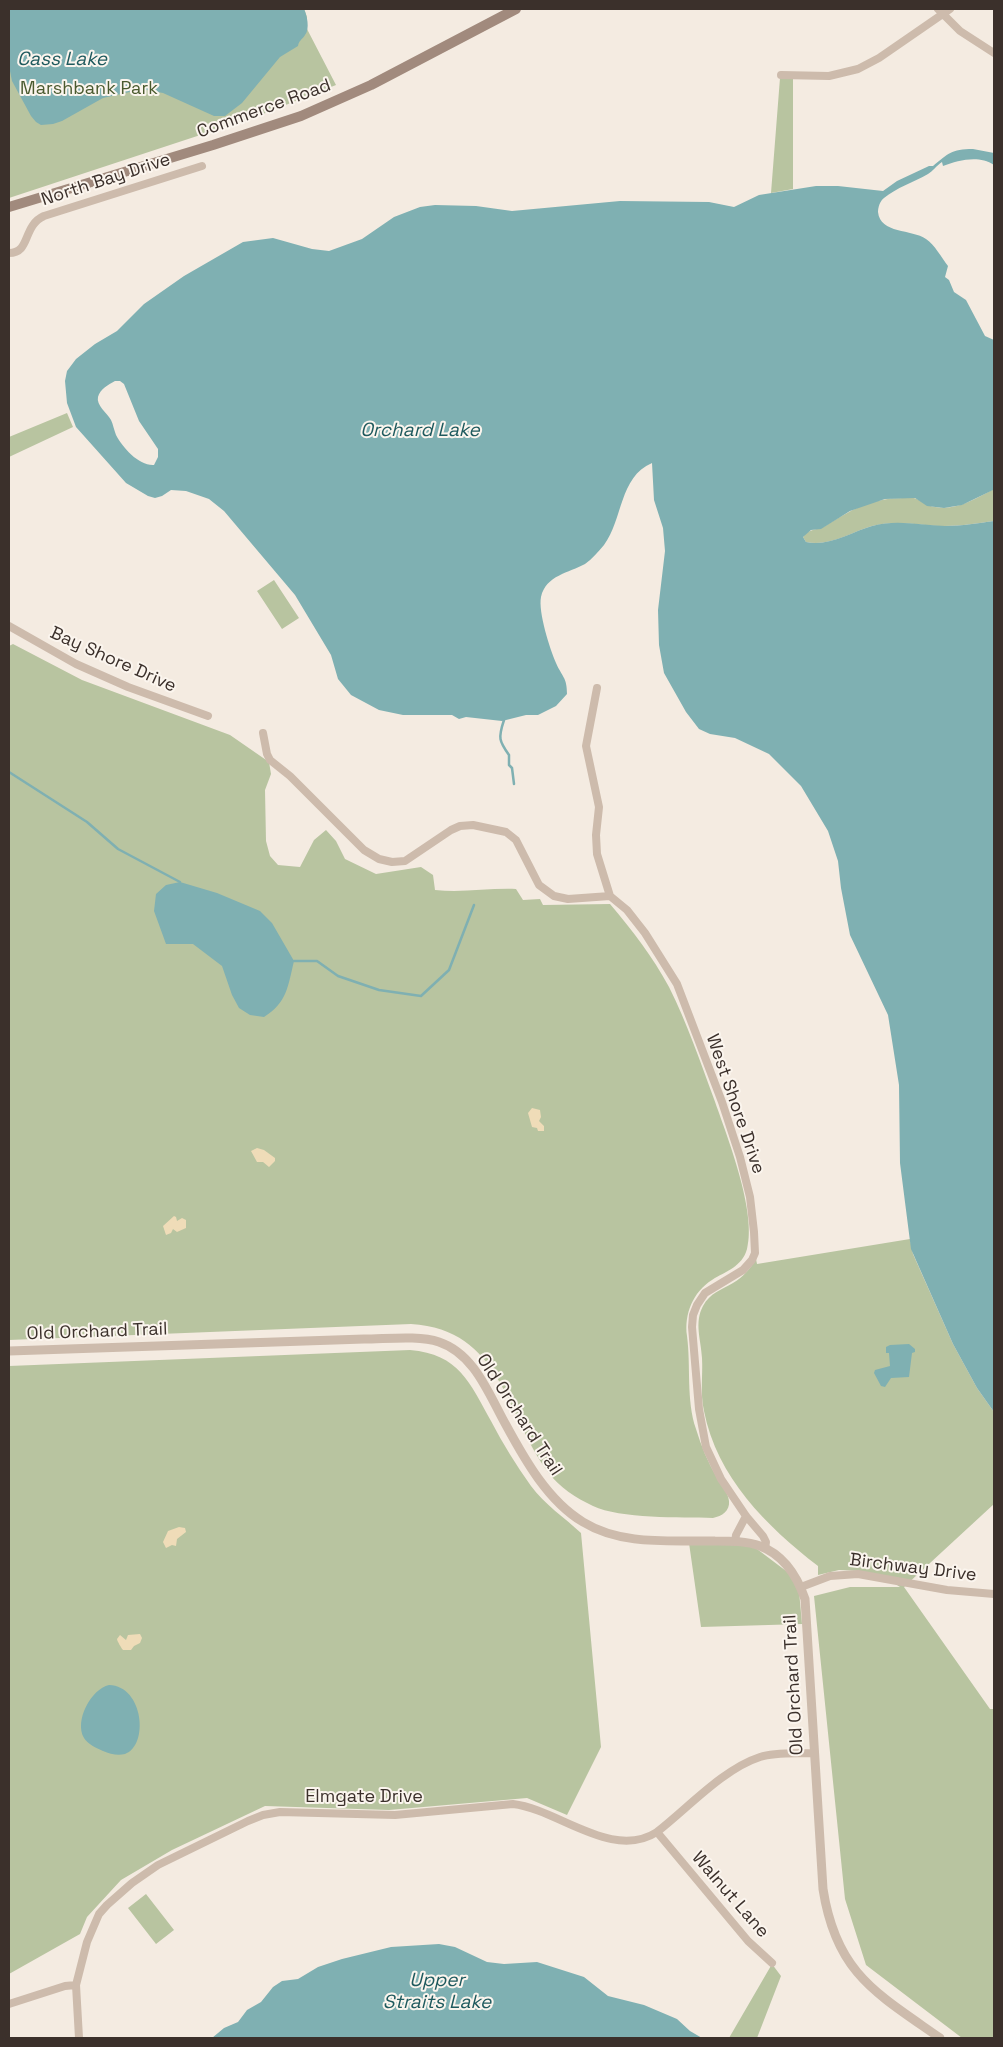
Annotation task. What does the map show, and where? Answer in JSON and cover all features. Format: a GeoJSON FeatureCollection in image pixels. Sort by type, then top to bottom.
{"type":"FeatureCollection","features":[{"type":"Feature","properties":{"kind":"main road","name":"Commerce Road"},"geometry":{"type":"LineString","coordinates":[[9,207],[246,135],[308,113],[371,84],[516,9]]}},
{"type":"Feature","properties":{"kind":"street"},"geometry":{"type":"LineString","coordinates":[[781,75],[832,76],[858,69],[879,58],[940,12],[950,9]]}},
{"type":"Feature","properties":{"kind":"street"},"geometry":{"type":"LineString","coordinates":[[940,12],[968,37],[994,53]]}},
{"type":"Feature","properties":{"kind":"street","name":"North Bay Drive"},"geometry":{"type":"LineString","coordinates":[[9,252],[16,252],[21,248],[32,225],[44,216],[202,166]]}},
{"type":"Feature","properties":{"kind":"street","name":"Bay Shore Drive"},"geometry":{"type":"LineString","coordinates":[[9,626],[76,664],[119,683],[208,716]]}},
{"type":"Feature","properties":{"kind":"street"},"geometry":{"type":"LineString","coordinates":[[263,733],[270,760],[290,776],[364,850],[379,859],[392,862],[405,861],[451,830],[460,826],[473,825],[506,832],[516,840],[539,885],[554,896],[568,899],[610,896],[597,854],[598,807],[586,746],[597,688]]}},
{"type":"Feature","properties":{"kind":"street","name":"West Shore Drive"},"geometry":{"type":"LineString","coordinates":[[610,896],[626,910],[645,933],[677,984],[722,1102],[740,1157],[750,1197],[755,1253],[752,1260],[744,1270],[705,1293],[693,1314],[692,1327],[699,1409],[706,1447],[721,1479],[746,1516],[764,1536],[765,1548]]}},
{"type":"Feature","properties":{"kind":"street","name":"Old Orchard Trail"},"geometry":{"type":"LineString","coordinates":[[9,1352],[397,1338],[439,1342],[456,1351],[474,1367],[522,1453],[556,1502],[582,1522],[607,1534],[624,1538],[734,1542],[765,1548],[784,1561],[801,1587],[806,1612],[823,1889],[830,1922],[838,1945],[865,1983],[940,2038]]}},
{"type":"Feature","properties":{"kind":"street"},"geometry":{"type":"LineString","coordinates":[[734,1542],[746,1516]]}},
{"type":"Feature","properties":{"kind":"street","name":"Birchway Drive"},"geometry":{"type":"LineString","coordinates":[[801,1587],[830,1576],[858,1574],[947,1590],[994,1594]]}},
{"type":"Feature","properties":{"kind":"street","name":"Elmgate Drive"},"geometry":{"type":"LineString","coordinates":[[79,2038],[76,1985],[94,1924],[107,1905],[158,1865],[263,1815],[297,1812],[395,1816],[513,1804],[544,1812],[586,1832],[606,1838],[635,1839],[657,1832],[725,1777],[752,1760],[768,1755],[814,1753]]}},
{"type":"Feature","properties":{"kind":"street","name":"Walnut Lane"},"geometry":{"type":"LineString","coordinates":[[657,1832],[748,1941],[772,1963]]}},
{"type":"Feature","properties":{"kind":"street"},"geometry":{"type":"LineString","coordinates":[[9,2004],[65,1986],[76,1985]]}},
{"type":"Feature","properties":{"kind":"green space","name":"Cass Lake"},"geometry":{"type":"Polygon","coordinates":[[[9,9],[304,9],[307,17],[307,29],[336,85],[258,116],[9,198],[9,9]]]}},
{"type":"Feature","properties":{"kind":"green space"},"geometry":{"type":"Polygon","coordinates":[[[780,78],[793,78],[793,189],[771,193],[780,78]]]}},
{"type":"Feature","properties":{"kind":"green space"},"geometry":{"type":"Polygon","coordinates":[[[67,413],[73,427],[9,457],[9,437],[67,413]]]}},
{"type":"Feature","properties":{"kind":"green space"},"geometry":{"type":"Polygon","coordinates":[[[994,486],[994,521],[951,526],[899,523],[881,524],[832,541],[815,543],[806,542],[803,537],[807,532],[822,528],[853,510],[881,500],[911,498],[943,508],[958,506],[972,500],[992,490],[994,486]]]}},
{"type":"Feature","properties":{"kind":"green space"},"geometry":{"type":"Polygon","coordinates":[[[274,580],[299,618],[282,629],[257,591],[274,580]]]}},
{"type":"Feature","properties":{"kind":"green space"},"geometry":{"type":"Polygon","coordinates":[[[13,644],[82,680],[230,735],[269,762],[271,774],[265,790],[266,841],[270,856],[278,865],[300,867],[314,840],[326,830],[336,841],[345,859],[376,874],[421,867],[433,875],[435,890],[516,889],[523,900],[540,899],[543,905],[610,904],[642,944],[676,1001],[726,1133],[739,1174],[748,1215],[749,1233],[745,1255],[728,1271],[705,1285],[695,1297],[691,1304],[686,1328],[693,1418],[705,1454],[726,1492],[729,1505],[725,1512],[713,1518],[634,1515],[605,1510],[574,1496],[557,1483],[548,1472],[533,1449],[497,1378],[483,1358],[465,1341],[441,1330],[411,1324],[9,1340],[9,646],[13,644]]]}},
{"type":"Feature","properties":{"kind":"green space"},"geometry":{"type":"Polygon","coordinates":[[[910,1239],[913,1254],[953,1344],[977,1388],[994,1412],[994,1504],[904,1587],[990,1709],[994,1709],[994,2038],[962,2038],[866,1965],[845,1899],[814,1596],[850,1587],[900,1587],[861,1571],[839,1570],[818,1575],[818,1566],[763,1517],[732,1478],[710,1435],[703,1404],[702,1358],[698,1325],[700,1312],[709,1298],[740,1278],[756,1259],[757,1264],[910,1239]]]}},
{"type":"Feature","properties":{"kind":"green space"},"geometry":{"type":"Polygon","coordinates":[[[410,1350],[440,1357],[452,1364],[461,1373],[476,1394],[505,1446],[536,1493],[581,1533],[601,1747],[567,1815],[527,1798],[389,1810],[265,1806],[172,1850],[121,1880],[87,1917],[80,1934],[9,1974],[9,1366],[410,1350]]]}},
{"type":"Feature","properties":{"kind":"green space"},"geometry":{"type":"Polygon","coordinates":[[[689,1543],[753,1546],[798,1580],[802,1624],[701,1627],[689,1543]]]}},
{"type":"Feature","properties":{"kind":"green space"},"geometry":{"type":"Polygon","coordinates":[[[146,1894],[174,1930],[156,1944],[128,1908],[146,1894]]]}},
{"type":"Feature","properties":{"kind":"green space"},"geometry":{"type":"Polygon","coordinates":[[[772,1964],[781,1976],[757,2038],[729,2038],[772,1964]]]}},
{"type":"Feature","properties":{"kind":"sand"},"geometry":{"type":"Polygon","coordinates":[[[532,1108],[540,1110],[541,1117],[539,1121],[544,1126],[544,1131],[538,1131],[537,1128],[532,1127],[528,1113],[532,1108]]]}},
{"type":"Feature","properties":{"kind":"sand"},"geometry":{"type":"Polygon","coordinates":[[[257,1148],[264,1150],[275,1158],[275,1161],[269,1167],[263,1162],[257,1162],[251,1151],[257,1148]]]}},
{"type":"Feature","properties":{"kind":"sand"},"geometry":{"type":"Polygon","coordinates":[[[174,1216],[177,1221],[182,1218],[186,1220],[186,1228],[177,1232],[173,1229],[171,1233],[166,1235],[163,1226],[174,1216]]]}},
{"type":"Feature","properties":{"kind":"sand"},"geometry":{"type":"Polygon","coordinates":[[[179,1527],[185,1528],[186,1532],[177,1539],[176,1546],[172,1545],[166,1548],[163,1542],[168,1531],[179,1527]]]}},
{"type":"Feature","properties":{"kind":"sand"},"geometry":{"type":"Polygon","coordinates":[[[140,1634],[142,1638],[140,1643],[131,1650],[123,1650],[117,1640],[120,1635],[126,1640],[128,1635],[140,1634]]]}},
{"type":"Feature","properties":{"kind":"water","name":"Cass Lake"},"geometry":{"type":"Polygon","coordinates":[[[9,9],[304,9],[308,26],[307,32],[298,46],[280,57],[242,103],[225,116],[214,116],[163,93],[147,90],[103,98],[62,121],[41,125],[31,116],[12,81],[9,66],[9,9]]]}},
{"type":"Feature","properties":{"kind":"water","name":"Orchard Lake"},"geometry":{"type":"Polygon","coordinates":[[[973,149],[994,153],[994,165],[975,159],[962,160],[943,166],[942,162],[928,174],[889,194],[879,204],[878,212],[880,219],[890,228],[920,236],[932,244],[948,266],[945,277],[949,280],[954,292],[966,300],[985,336],[994,340],[993,490],[962,505],[944,508],[927,506],[915,498],[885,499],[850,511],[821,529],[811,530],[803,537],[806,542],[815,543],[831,541],[881,524],[899,523],[951,526],[994,521],[994,1412],[977,1388],[953,1344],[911,1249],[900,1163],[899,1085],[888,1015],[850,935],[838,861],[828,831],[801,786],[769,754],[735,738],[710,734],[699,729],[686,712],[664,673],[659,645],[658,610],[665,551],[663,528],[654,500],[652,463],[633,478],[627,489],[615,524],[604,545],[585,564],[553,579],[541,597],[541,612],[545,630],[567,688],[567,694],[556,706],[538,715],[526,715],[502,721],[466,717],[459,719],[452,715],[403,715],[379,710],[351,695],[338,679],[331,655],[295,595],[224,511],[209,499],[186,491],[171,490],[155,498],[126,483],[76,427],[67,403],[65,381],[67,371],[76,359],[95,344],[117,331],[144,304],[184,276],[243,242],[273,238],[312,249],[329,251],[362,239],[394,217],[420,207],[435,205],[476,206],[512,211],[620,201],[709,202],[734,207],[759,195],[816,186],[838,186],[883,191],[897,181],[929,166],[933,166],[950,153],[973,149]],[[115,381],[102,389],[98,397],[99,403],[111,420],[116,435],[127,450],[143,463],[154,465],[158,457],[158,449],[139,421],[124,384],[120,381],[115,381]]]}},
{"type":"Feature","properties":{"kind":"water"},"geometry":{"type":"Polygon","coordinates":[[[180,882],[217,893],[260,911],[272,923],[294,961],[288,986],[282,1000],[272,1012],[264,1017],[250,1015],[239,1008],[232,995],[222,966],[193,944],[166,944],[154,911],[156,894],[166,885],[180,882]]]}},
{"type":"Feature","properties":{"kind":"water"},"geometry":{"type":"Polygon","coordinates":[[[909,1344],[915,1349],[915,1352],[912,1353],[909,1377],[891,1378],[885,1387],[881,1386],[874,1373],[875,1370],[890,1366],[889,1353],[886,1353],[886,1347],[909,1344]]]}},
{"type":"Feature","properties":{"kind":"water"},"geometry":{"type":"Polygon","coordinates":[[[109,1685],[121,1688],[130,1695],[136,1705],[139,1717],[140,1729],[138,1740],[133,1749],[122,1755],[111,1754],[95,1747],[84,1738],[81,1731],[81,1723],[86,1707],[96,1693],[109,1685]]]}},
{"type":"Feature","properties":{"kind":"water","name":"Upper Straits Lake"},"geometry":{"type":"Polygon","coordinates":[[[439,1944],[455,1947],[487,1962],[504,1964],[537,1962],[584,1977],[608,1996],[644,2005],[677,2019],[690,2031],[702,2038],[212,2038],[224,2028],[238,2022],[247,2010],[261,2002],[273,1987],[282,1981],[298,1979],[318,1967],[342,1959],[391,1947],[439,1944]]]}},
{"type":"Feature","properties":{"kind":"waterway"},"geometry":{"type":"LineString","coordinates":[[504,720],[500,739],[509,755],[509,765],[512,768],[514,784]]}},
{"type":"Feature","properties":{"kind":"waterway"},"geometry":{"type":"LineString","coordinates":[[9,772],[87,822],[118,849],[180,882]]}},
{"type":"Feature","properties":{"kind":"waterway"},"geometry":{"type":"LineString","coordinates":[[294,961],[317,961],[338,976],[379,990],[421,996],[449,970],[474,905]]}},
{"type":"Feature","properties":{"kind":"park label","name":"Marshbank Park"},"geometry":{"type":"Point","coordinates":[89,89]}}]}
